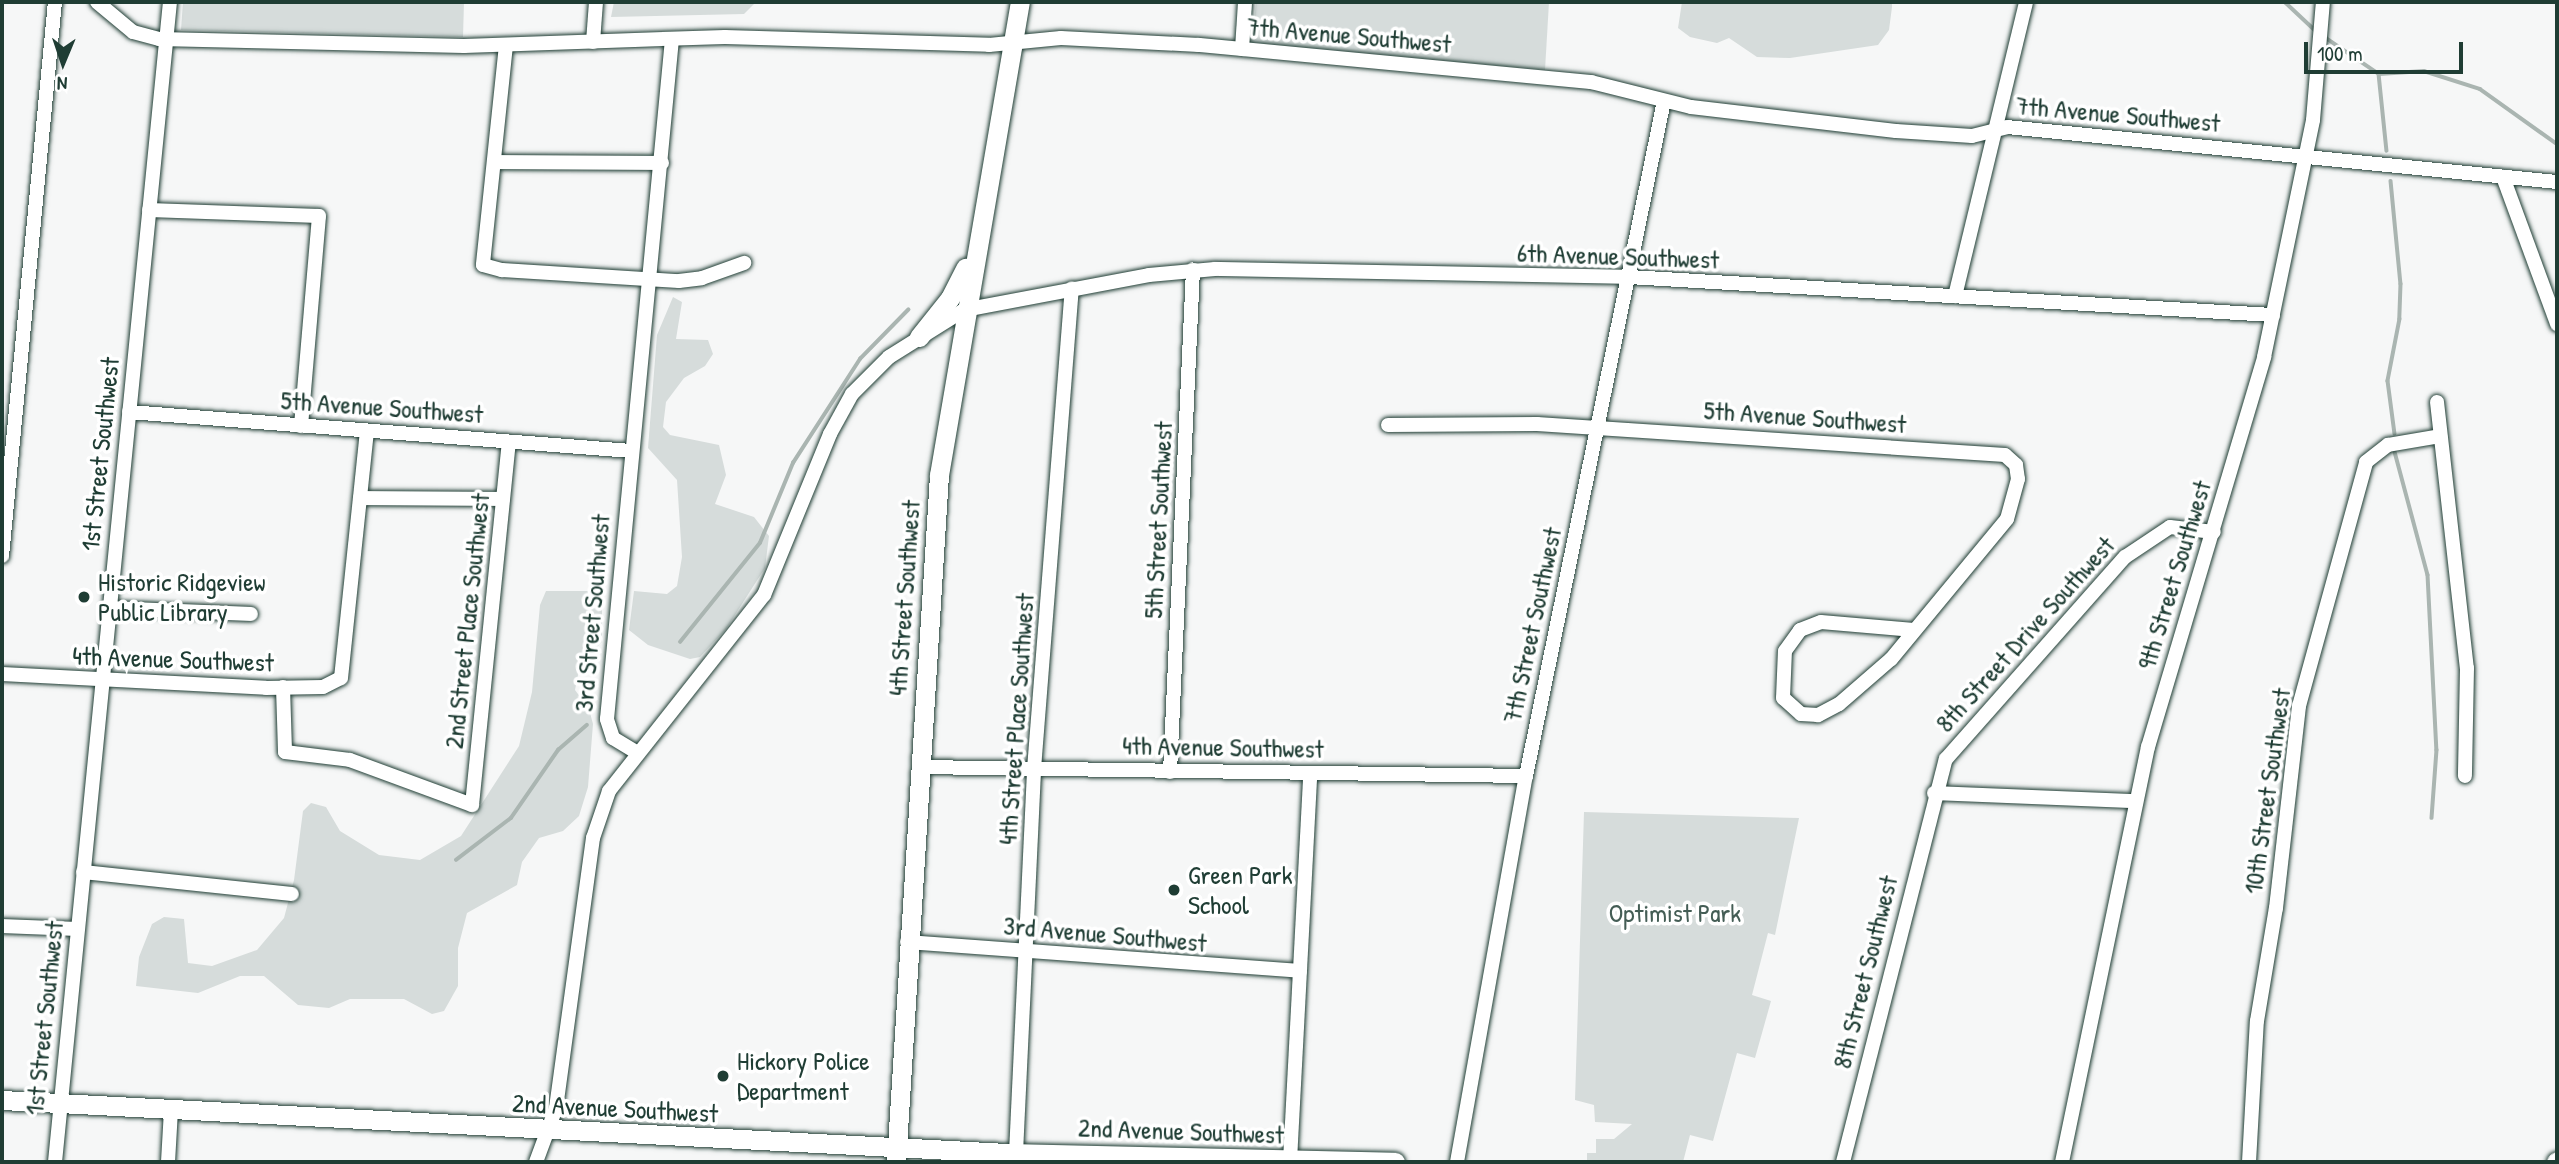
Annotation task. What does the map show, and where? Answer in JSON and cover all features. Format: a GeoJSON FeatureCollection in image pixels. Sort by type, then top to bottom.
{"type":"FeatureCollection","features":[{"type":"Feature","properties":{"kind":"main road","name":"4th Street Southwest"},"geometry":{"type":"LineString","coordinates":[[896,1154],[907,942],[939,475],[964,310],[1020,2]]}},
{"type":"Feature","properties":{"kind":"main road"},"geometry":{"type":"LineString","coordinates":[[919,337],[956,288],[980,228]]}},
{"type":"Feature","properties":{"kind":"main road","name":"2nd Avenue Southwest"},"geometry":{"type":"LineString","coordinates":[[2,1100],[896,1154],[1016,1153],[1108,1159],[1395,1162]]}},
{"type":"Feature","properties":{"kind":"street"},"geometry":{"type":"LineString","coordinates":[[2,556],[55,2]]}},
{"type":"Feature","properties":{"kind":"street","name":"7th Avenue Southwest"},"geometry":{"type":"LineString","coordinates":[[97,2],[133,32],[166,39],[506,45],[672,39],[1013,42],[1088,38],[1242,49],[1591,82],[1664,101],[1745,114],[1951,136],[1995,129],[2557,183]]}},
{"type":"Feature","properties":{"kind":"street","name":"1st Street Southwest"},"geometry":{"type":"LineString","coordinates":[[55,1162],[170,2]]}},
{"type":"Feature","properties":{"kind":"street"},"geometry":{"type":"LineString","coordinates":[[593,42],[596,2]]}},
{"type":"Feature","properties":{"kind":"street"},"geometry":{"type":"LineString","coordinates":[[1242,49],[1245,2]]}},
{"type":"Feature","properties":{"kind":"street"},"geometry":{"type":"LineString","coordinates":[[1955,296],[2026,2]]}},
{"type":"Feature","properties":{"kind":"street","name":"9th Street Southwest"},"geometry":{"type":"LineString","coordinates":[[2062,1162],[2136,801],[2273,315],[2305,158],[2318,74],[2323,2]]}},
{"type":"Feature","properties":{"kind":"street","name":"3rd Street Southwest"},"geometry":{"type":"LineString","coordinates":[[636,752],[613,738],[607,719],[646,280],[662,163],[672,39]]}},
{"type":"Feature","properties":{"kind":"street"},"geometry":{"type":"LineString","coordinates":[[506,45],[483,265],[502,270],[646,280],[702,278],[744,263]]}},
{"type":"Feature","properties":{"kind":"street","name":"7th Street Southwest"},"geometry":{"type":"LineString","coordinates":[[1458,1162],[1525,776],[1664,101]]}},
{"type":"Feature","properties":{"kind":"street"},"geometry":{"type":"LineString","coordinates":[[495,162],[662,163]]}},
{"type":"Feature","properties":{"kind":"street"},"geometry":{"type":"LineString","coordinates":[[2503,177],[2557,324]]}},
{"type":"Feature","properties":{"kind":"street"},"geometry":{"type":"LineString","coordinates":[[149,210],[319,216],[301,426]]}},
{"type":"Feature","properties":{"kind":"street","name":"6th Avenue Southwest"},"geometry":{"type":"LineString","coordinates":[[636,752],[764,594],[784,555],[830,433],[852,394],[889,357],[964,310],[1192,270],[1629,277],[2273,315]]}},
{"type":"Feature","properties":{"kind":"street","name":"5th Street Southwest"},"geometry":{"type":"LineString","coordinates":[[1170,772],[1192,270]]}},
{"type":"Feature","properties":{"kind":"street","name":"4th Street Place Southwest"},"geometry":{"type":"LineString","coordinates":[[1016,1153],[1034,769],[1072,289]]}},
{"type":"Feature","properties":{"kind":"street"},"geometry":{"type":"LineString","coordinates":[[2437,402],[2467,668],[2465,776]]}},
{"type":"Feature","properties":{"kind":"street","name":"5th Avenue Southwest"},"geometry":{"type":"LineString","coordinates":[[129,412],[631,451]]}},
{"type":"Feature","properties":{"kind":"street","name":"5th Avenue Southwest"},"geometry":{"type":"LineString","coordinates":[[1388,425],[1537,424],[2005,456],[2016,465],[2018,479],[2007,519],[1914,629],[1867,682],[1828,710],[1801,714],[1783,698],[1786,651],[1800,630],[1821,622],[1914,629]]}},
{"type":"Feature","properties":{"kind":"street"},"geometry":{"type":"LineString","coordinates":[[367,431],[360,498],[503,499]]}},
{"type":"Feature","properties":{"kind":"street","name":"10th Street Southwest"},"geometry":{"type":"LineString","coordinates":[[2249,1162],[2257,1021],[2276,908],[2299,706],[2362,470],[2374,451],[2388,445],[2441,436]]}},
{"type":"Feature","properties":{"kind":"street","name":"2nd Street Place Southwest"},"geometry":{"type":"LineString","coordinates":[[283,687],[285,752],[350,760],[471,804],[509,442]]}},
{"type":"Feature","properties":{"kind":"street","name":"4th Avenue Southwest"},"geometry":{"type":"LineString","coordinates":[[2,674],[323,687],[341,678],[360,498]]}},
{"type":"Feature","properties":{"kind":"street","name":"8th Street Drive Southwest"},"geometry":{"type":"LineString","coordinates":[[1934,793],[1951,750],[2024,677],[2125,557],[2170,527],[2214,532]]}},
{"type":"Feature","properties":{"kind":"street"},"geometry":{"type":"LineString","coordinates":[[109,608],[251,614]]}},
{"type":"Feature","properties":{"kind":"street"},"geometry":{"type":"LineString","coordinates":[[536,1162],[550,1131],[563,1065],[595,826],[609,791],[636,752]]}},
{"type":"Feature","properties":{"kind":"street","name":"4th Avenue Southwest"},"geometry":{"type":"LineString","coordinates":[[919,767],[1525,776]]}},
{"type":"Feature","properties":{"kind":"street"},"geometry":{"type":"LineString","coordinates":[[1290,1161],[1310,774]]}},
{"type":"Feature","properties":{"kind":"street"},"geometry":{"type":"LineString","coordinates":[[1934,793],[2136,801]]}},
{"type":"Feature","properties":{"kind":"street","name":"8th Street Southwest"},"geometry":{"type":"LineString","coordinates":[[1843,1162],[1934,793]]}},
{"type":"Feature","properties":{"kind":"street"},"geometry":{"type":"LineString","coordinates":[[83,872],[292,894]]}},
{"type":"Feature","properties":{"kind":"street"},"geometry":{"type":"LineString","coordinates":[[2,926],[77,929]]}},
{"type":"Feature","properties":{"kind":"street","name":"3rd Avenue Southwest"},"geometry":{"type":"LineString","coordinates":[[907,942],[1300,971]]}},
{"type":"Feature","properties":{"kind":"street"},"geometry":{"type":"LineString","coordinates":[[168,1162],[171,1110]]}},
{"type":"Feature","properties":{"kind":"green space"},"geometry":{"type":"Polygon","coordinates":[[[183,2],[464,2],[463,37],[181,30],[183,2]]]}},
{"type":"Feature","properties":{"kind":"green space"},"geometry":{"type":"Polygon","coordinates":[[[614,2],[755,3],[744,14],[611,17],[614,2]]]}},
{"type":"Feature","properties":{"kind":"green space"},"geometry":{"type":"Polygon","coordinates":[[[1256,2],[1549,2],[1545,70],[1252,44],[1256,2]]]}},
{"type":"Feature","properties":{"kind":"green space"},"geometry":{"type":"Polygon","coordinates":[[[1682,2],[1892,2],[1892,7],[1889,30],[1878,45],[1790,58],[1757,57],[1729,38],[1717,43],[1690,37],[1678,28],[1682,2]]]}},
{"type":"Feature","properties":{"kind":"green space"},"geometry":{"type":"Polygon","coordinates":[[[673,297],[682,302],[676,339],[708,340],[713,354],[705,366],[684,378],[666,402],[663,427],[670,435],[719,445],[726,475],[715,504],[754,517],[769,536],[765,568],[726,629],[700,657],[690,659],[648,645],[629,630],[634,591],[667,594],[677,586],[682,557],[677,480],[648,448],[657,335],[673,297]]]}},
{"type":"Feature","properties":{"kind":"green space"},"geometry":{"type":"Polygon","coordinates":[[[546,591],[587,591],[602,596],[602,642],[580,665],[575,690],[589,709],[593,724],[588,787],[579,816],[563,831],[539,838],[522,862],[517,885],[467,913],[458,948],[458,986],[444,1011],[432,1014],[404,999],[350,999],[329,1008],[298,1005],[264,976],[240,976],[198,993],[136,986],[139,957],[152,924],[164,917],[184,919],[188,963],[212,966],[257,950],[284,918],[294,880],[303,811],[311,803],[326,807],[340,831],[379,855],[420,860],[461,836],[519,746],[532,692],[540,605],[546,591]]]}},
{"type":"Feature","properties":{"kind":"green space","name":"Optimist Park"},"geometry":{"type":"Polygon","coordinates":[[[1584,812],[1799,818],[1775,935],[1768,933],[1752,995],[1771,1001],[1755,1058],[1737,1053],[1713,1141],[1690,1135],[1683,1162],[1587,1162],[1587,1153],[1596,1153],[1596,1139],[1614,1139],[1632,1124],[1595,1122],[1594,1105],[1575,1100],[1584,812]]]}},
{"type":"Feature","properties":{"kind":"waterway"},"geometry":{"type":"LineString","coordinates":[[2285,2],[2316,31]]}},
{"type":"Feature","properties":{"kind":"waterway"},"geometry":{"type":"LineString","coordinates":[[2326,38],[2379,74],[2424,71],[2480,89],[2557,144]]}},
{"type":"Feature","properties":{"kind":"waterway"},"geometry":{"type":"LineString","coordinates":[[2379,74],[2387,151]]}},
{"type":"Feature","properties":{"kind":"waterway"},"geometry":{"type":"LineString","coordinates":[[2391,181],[2401,284],[2400,319],[2388,381],[2395,434]]}},
{"type":"Feature","properties":{"kind":"waterway"},"geometry":{"type":"LineString","coordinates":[[680,642],[760,543],[793,463],[860,359],[908,310]]}},
{"type":"Feature","properties":{"kind":"waterway"},"geometry":{"type":"LineString","coordinates":[[2395,452],[2428,575],[2437,750],[2432,818]]}},
{"type":"Feature","properties":{"kind":"waterway"},"geometry":{"type":"LineString","coordinates":[[456,860],[511,818],[558,750],[587,725]]}},
{"type":"Feature","properties":{"kind":"place","name":"Historic Ridgeview Public Library"},"geometry":{"type":"Point","coordinates":[84,597]}},
{"type":"Feature","properties":{"kind":"place","name":"Green Park School"},"geometry":{"type":"Point","coordinates":[1174,890]}},
{"type":"Feature","properties":{"kind":"place","name":"Hickory Police Department"},"geometry":{"type":"Point","coordinates":[723,1076]}}]}
